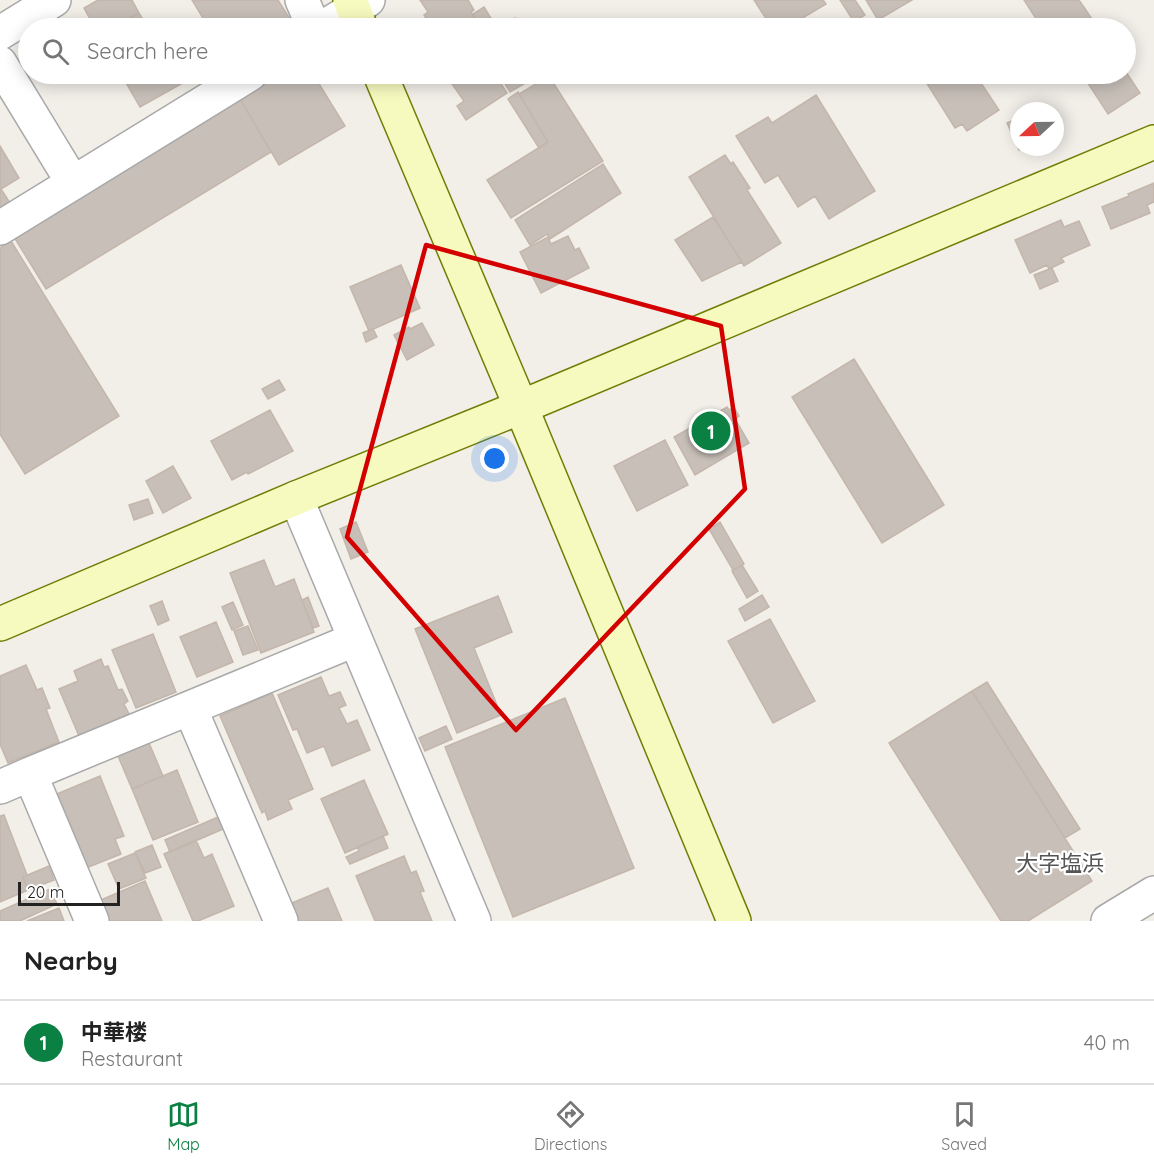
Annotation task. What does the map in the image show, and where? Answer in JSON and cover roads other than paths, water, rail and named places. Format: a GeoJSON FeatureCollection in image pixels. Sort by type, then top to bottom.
{"type":"FeatureCollection","features":[{"type":"Feature","properties":{"kind":"street"},"geometry":{"type":"LineString","coordinates":[[25,18],[54,0]]}},
{"type":"Feature","properties":{"kind":"street"},"geometry":{"type":"LineString","coordinates":[[302,0],[310,18]]}},
{"type":"Feature","properties":{"kind":"street"},"geometry":{"type":"LineString","coordinates":[[341,18],[358,9]]}},
{"type":"Feature","properties":{"kind":"street"},"geometry":{"type":"LineString","coordinates":[[0,33],[18,22]]}},
{"type":"Feature","properties":{"kind":"street"},"geometry":{"type":"LineString","coordinates":[[0,63],[73,183]]}},
{"type":"Feature","properties":{"kind":"street"},"geometry":{"type":"LineString","coordinates":[[0,228],[234,84]]}},
{"type":"Feature","properties":{"kind":"street"},"geometry":{"type":"LineString","coordinates":[[384,84],[734,921]]}},
{"type":"Feature","properties":{"kind":"street"},"geometry":{"type":"LineString","coordinates":[[0,624],[296,498],[521,407],[1154,142]]}},
{"type":"Feature","properties":{"kind":"street"},"geometry":{"type":"LineString","coordinates":[[296,498],[474,921]]}},
{"type":"Feature","properties":{"kind":"street"},"geometry":{"type":"LineString","coordinates":[[0,787],[354,640]]}},
{"type":"Feature","properties":{"kind":"street"},"geometry":{"type":"LineString","coordinates":[[190,708],[281,921]]}},
{"type":"Feature","properties":{"kind":"street"},"geometry":{"type":"LineString","coordinates":[[30,774],[92,921]]}},
{"type":"Feature","properties":{"kind":"street"},"geometry":{"type":"LineString","coordinates":[[1108,921],[1154,893]]}},
{"type":"Feature","properties":{"kind":"place","name":"中華楼"},"geometry":{"type":"Point","coordinates":[711,431]}},
{"type":"Feature","properties":{"kind":"district","name":"大字塩浜"},"geometry":{"type":"Point","coordinates":[1060,863]}}]}
